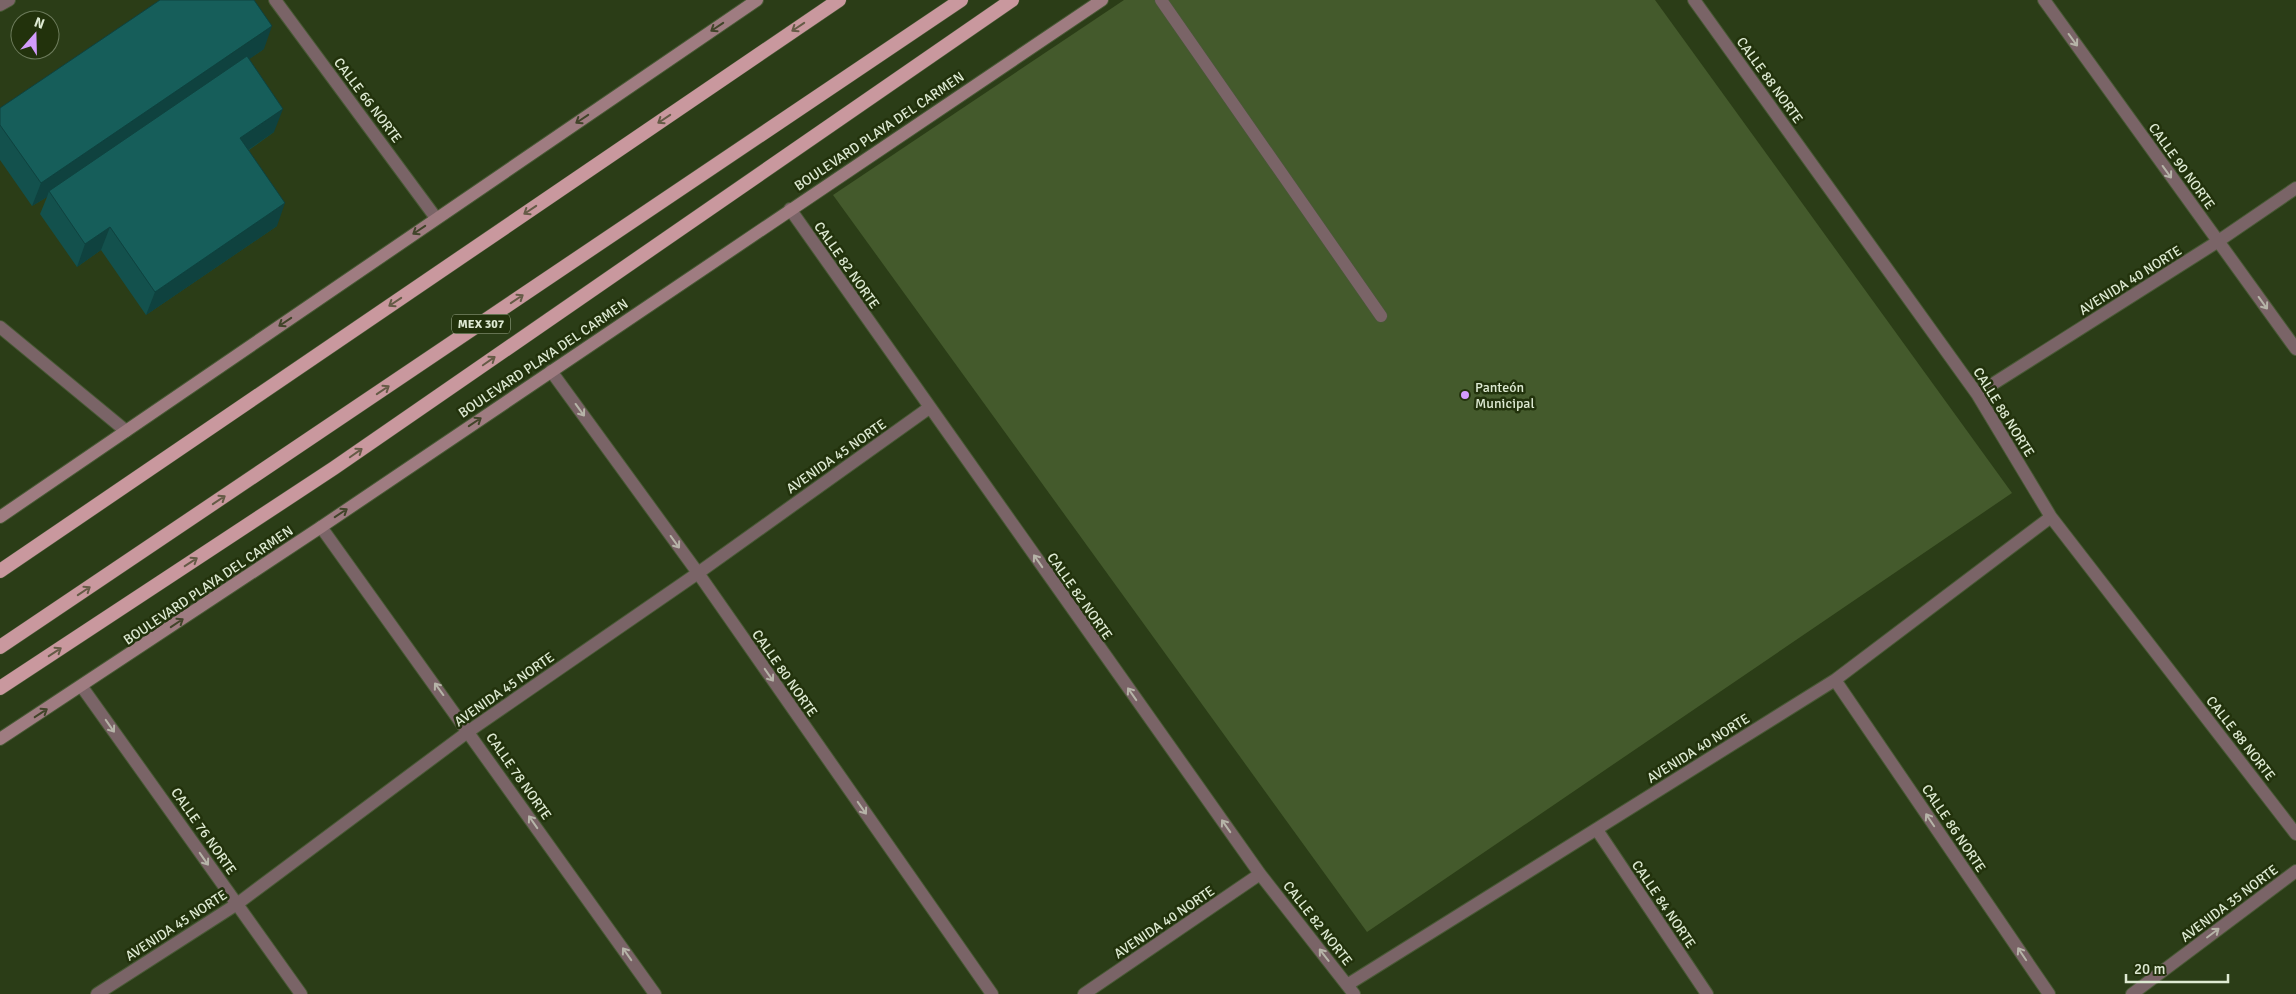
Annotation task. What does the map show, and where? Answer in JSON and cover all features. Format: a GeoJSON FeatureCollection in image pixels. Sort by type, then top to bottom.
{"type":"FeatureCollection","features":[{"type":"Feature","properties":{"kind":"highway"},"geometry":{"type":"LineString","coordinates":[[0,571],[839,0]]}},
{"type":"Feature","properties":{"kind":"highway","name":"MEX 307"},"geometry":{"type":"LineString","coordinates":[[0,647],[961,0]]}},
{"type":"Feature","properties":{"kind":"highway"},"geometry":{"type":"LineString","coordinates":[[0,688],[334,468],[1012,0]]}},
{"type":"Feature","properties":{"kind":"main road"},"geometry":{"type":"LineString","coordinates":[[0,517],[757,0]]}},
{"type":"Feature","properties":{"kind":"main road","name":"BOULEVARD PLAYA DEL CARMEN"},"geometry":{"type":"LineString","coordinates":[[0,739],[321,527],[1102,0]]}},
{"type":"Feature","properties":{"kind":"street"},"geometry":{"type":"LineString","coordinates":[[0,5],[9,0]]}},
{"type":"Feature","properties":{"kind":"street","name":"CALLE 66 NORTE"},"geometry":{"type":"LineString","coordinates":[[275,0],[436,218]]}},
{"type":"Feature","properties":{"kind":"street"},"geometry":{"type":"LineString","coordinates":[[1161,0],[1381,316]]}},
{"type":"Feature","properties":{"kind":"street","name":"CALLE 88 NORTE"},"geometry":{"type":"LineString","coordinates":[[1694,0],[1978,394],[2051,517],[2296,834]]}},
{"type":"Feature","properties":{"kind":"street","name":"CALLE 90 NORTE"},"geometry":{"type":"LineString","coordinates":[[2044,0],[2296,349]]}},
{"type":"Feature","properties":{"kind":"street","name":"AVENIDA 40 NORTE"},"geometry":{"type":"LineString","coordinates":[[1978,394],[2218,242],[2296,188]]}},
{"type":"Feature","properties":{"kind":"street","name":"CALLE 82 NORTE"},"geometry":{"type":"LineString","coordinates":[[790,209],[1260,874],[1351,989]]}},
{"type":"Feature","properties":{"kind":"street"},"geometry":{"type":"LineString","coordinates":[[0,327],[126,431]]}},
{"type":"Feature","properties":{"kind":"street","name":"CALLE 80 NORTE"},"geometry":{"type":"LineString","coordinates":[[551,371],[698,573],[992,994]]}},
{"type":"Feature","properties":{"kind":"street","name":"AVENIDA 45 NORTE"},"geometry":{"type":"LineString","coordinates":[[97,994],[237,904],[469,731],[698,573],[929,408]]}},
{"type":"Feature","properties":{"kind":"street","name":"AVENIDA 40 NORTE"},"geometry":{"type":"LineString","coordinates":[[1351,989],[1834,680],[2051,517]]}},
{"type":"Feature","properties":{"kind":"street","name":"CALLE 78 NORTE"},"geometry":{"type":"LineString","coordinates":[[321,527],[469,731],[655,994]]}},
{"type":"Feature","properties":{"kind":"street","name":"CALLE 86 NORTE"},"geometry":{"type":"LineString","coordinates":[[1834,680],[2049,994]]}},
{"type":"Feature","properties":{"kind":"street","name":"CALLE 76 NORTE"},"geometry":{"type":"LineString","coordinates":[[82,686],[301,994]]}},
{"type":"Feature","properties":{"kind":"street","name":"CALLE 84 NORTE"},"geometry":{"type":"LineString","coordinates":[[1597,830],[1707,994]]}},
{"type":"Feature","properties":{"kind":"street","name":"AVENIDA 35 NORTE"},"geometry":{"type":"LineString","coordinates":[[2132,994],[2296,871]]}},
{"type":"Feature","properties":{"kind":"street","name":"AVENIDA 40 NORTE"},"geometry":{"type":"LineString","coordinates":[[1084,994],[1260,874]]}},
{"type":"Feature","properties":{"kind":"green space"},"geometry":{"type":"Polygon","coordinates":[[[1124,0],[1655,0],[2012,493],[1367,932],[833,195],[1124,0]]]}},
{"type":"Feature","properties":{"kind":"building"},"geometry":{"type":"Polygon","coordinates":[[[160,0],[254,0],[272,26],[41,183],[0,125],[0,108],[160,0]]]}},
{"type":"Feature","properties":{"kind":"building"},"geometry":{"type":"Polygon","coordinates":[[[247,56],[283,109],[240,138],[285,203],[155,292],[110,227],[85,244],[49,191],[247,56]]]}},
{"type":"Feature","properties":{"kind":"place","name":"Panteón Municipal"},"geometry":{"type":"Point","coordinates":[1465,395]}}]}
